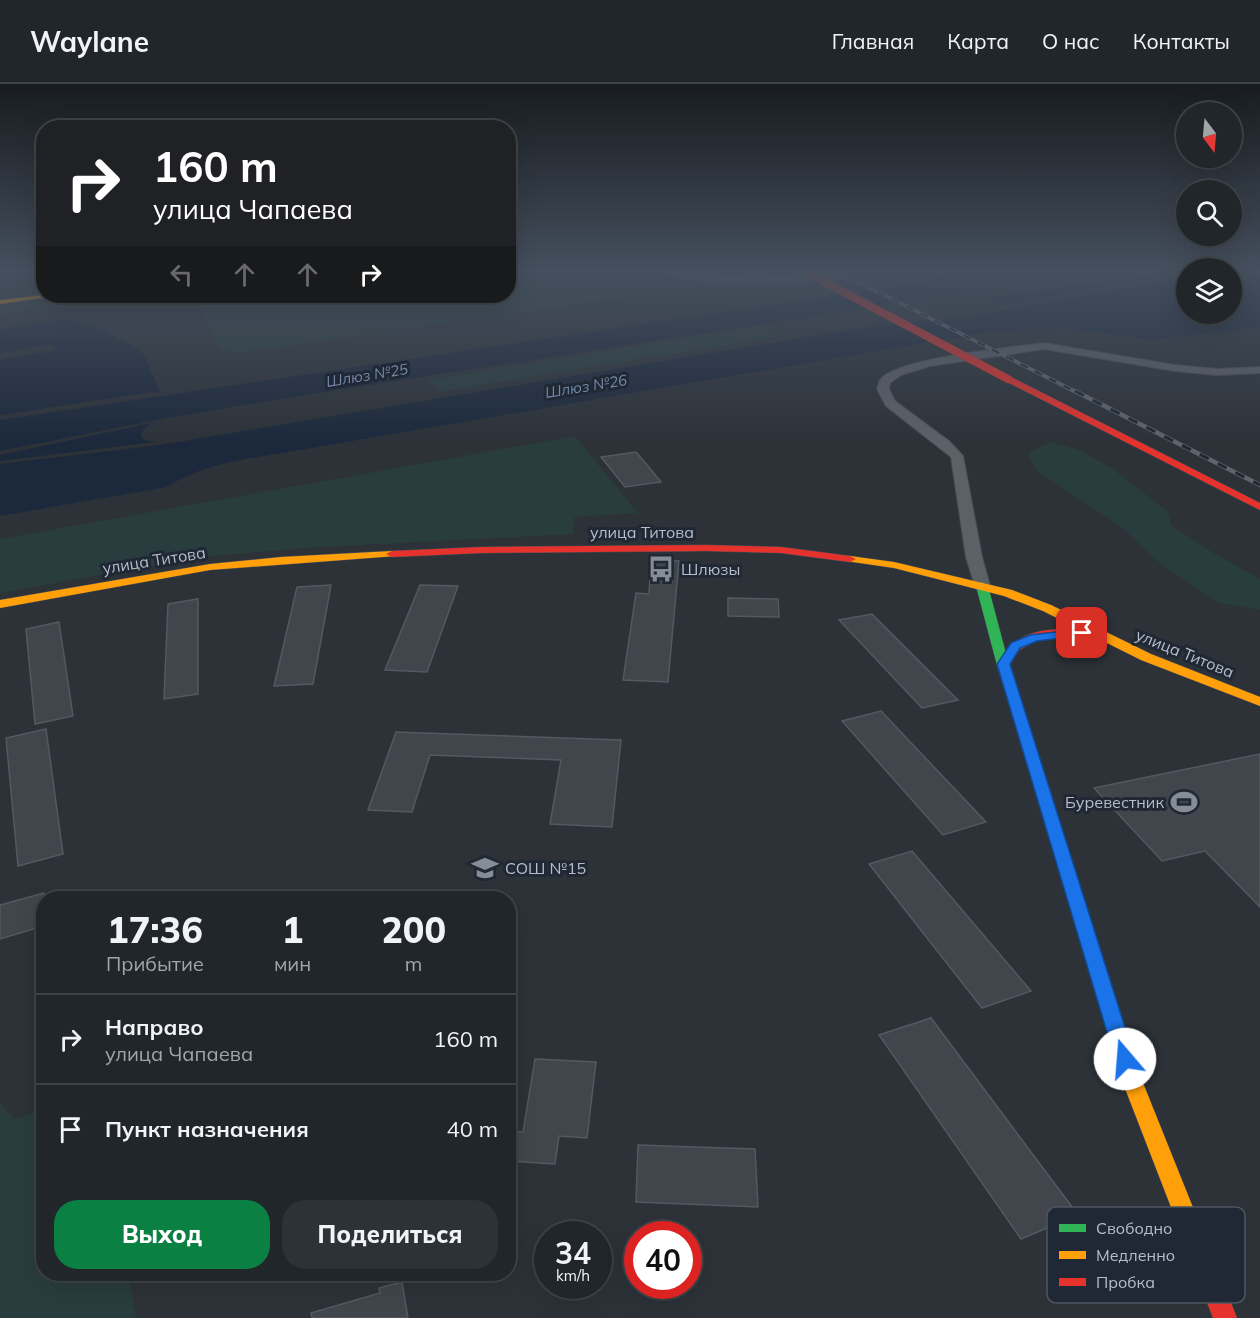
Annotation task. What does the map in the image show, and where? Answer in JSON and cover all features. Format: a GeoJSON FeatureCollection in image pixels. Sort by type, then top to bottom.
{"type":"FeatureCollection","features":[{"type":"Feature","properties":{"kind":"main road"},"geometry":{"type":"LineString","coordinates":[[911,328],[1114,435],[1260,507]]}},
{"type":"Feature","properties":{"kind":"main road"},"geometry":{"type":"LineString","coordinates":[[1114,435],[1260,520]]}},
{"type":"Feature","properties":{"kind":"main road","name":"улица Титова"},"geometry":{"type":"LineString","coordinates":[[0,604],[210,567],[281,560],[504,550],[706,548],[781,550],[894,565],[982,586],[1047,608],[1146,657],[1260,702]]}},
{"type":"Feature","properties":{"kind":"main road"},"geometry":{"type":"LineString","coordinates":[[982,586],[1003,664],[1131,1078],[1182,1207]]}},
{"type":"Feature","properties":{"kind":"main road"},"geometry":{"type":"LineString","coordinates":[[1047,608],[1141,639]]}},
{"type":"Feature","properties":{"kind":"main road"},"geometry":{"type":"LineString","coordinates":[[1003,664],[1016,646],[1035,638],[1056,634],[1095,633]]}},
{"type":"Feature","properties":{"kind":"main road"},"geometry":{"type":"LineString","coordinates":[[1219,1303],[1225,1318]]}},
{"type":"Feature","properties":{"kind":"street"},"geometry":{"type":"LineString","coordinates":[[982,586],[974,557],[957,456],[945,444],[890,404],[883,389],[885,381],[897,373],[928,363],[1026,346],[1063,347],[1175,368],[1217,372],[1260,370]]}},
{"type":"Feature","properties":{"kind":"shaded area"},"geometry":{"type":"Polygon","coordinates":[[[210,328],[415,328],[247,352],[222,351],[210,328]]]}},
{"type":"Feature","properties":{"kind":"shaded area"},"geometry":{"type":"Polygon","coordinates":[[[752,328],[765,328],[779,336],[440,392],[428,380],[752,328]]]}},
{"type":"Feature","properties":{"kind":"shaded area"},"geometry":{"type":"Polygon","coordinates":[[[575,436],[638,513],[575,517],[573,534],[305,548],[202,557],[0,593],[0,539],[575,436]]]}},
{"type":"Feature","properties":{"kind":"shaded area"},"geometry":{"type":"Polygon","coordinates":[[[1050,442],[1079,450],[1112,468],[1168,512],[1171,525],[1215,554],[1260,579],[1260,610],[1219,603],[1162,565],[1120,526],[1037,471],[1028,453],[1050,442]]]}},
{"type":"Feature","properties":{"kind":"shaded area"},"geometry":{"type":"Polygon","coordinates":[[[0,1102],[14,1119],[36,1112],[36,1281],[130,1281],[136,1318],[0,1318],[0,1102]]]}},
{"type":"Feature","properties":{"kind":"water"},"geometry":{"type":"Polygon","coordinates":[[[97,328],[142,351],[160,391],[0,415],[0,329],[97,328]]]}},
{"type":"Feature","properties":{"kind":"water","name":"Шлюз №25"},"geometry":{"type":"Polygon","coordinates":[[[620,328],[740,328],[255,403],[0,451],[0,420],[620,328]]]}},
{"type":"Feature","properties":{"kind":"water","name":"Шлюз №26"},"geometry":{"type":"Polygon","coordinates":[[[867,328],[1250,328],[1151,339],[1072,329],[1000,330],[237,461],[194,473],[167,487],[0,516],[0,464],[161,445],[867,328]]]}},
{"type":"Feature","properties":{"kind":"water"},"geometry":{"type":"Polygon","coordinates":[[[151,423],[142,431],[141,436],[144,440],[155,442],[0,461],[0,455],[151,423]]]}},
{"type":"Feature","properties":{"kind":"pier"},"geometry":{"type":"Polygon","coordinates":[[[51,344],[55,350],[0,360],[0,353],[51,344]]]}},
{"type":"Feature","properties":{"kind":"building"},"geometry":{"type":"Polygon","coordinates":[[[636,452],[661,482],[625,487],[601,457],[636,452]]]}},
{"type":"Feature","properties":{"kind":"building"},"geometry":{"type":"Polygon","coordinates":[[[651,560],[679,561],[668,682],[623,680],[636,593],[649,594],[651,560]]]}},
{"type":"Feature","properties":{"kind":"building"},"geometry":{"type":"Polygon","coordinates":[[[331,585],[313,684],[274,686],[297,587],[331,585]]]}},
{"type":"Feature","properties":{"kind":"building"},"geometry":{"type":"Polygon","coordinates":[[[420,585],[458,586],[427,672],[385,670],[420,585]]]}},
{"type":"Feature","properties":{"kind":"building"},"geometry":{"type":"Polygon","coordinates":[[[728,598],[778,599],[779,617],[728,616],[728,598]]]}},
{"type":"Feature","properties":{"kind":"building"},"geometry":{"type":"Polygon","coordinates":[[[198,599],[198,694],[164,699],[168,604],[198,599]]]}},
{"type":"Feature","properties":{"kind":"building"},"geometry":{"type":"Polygon","coordinates":[[[872,614],[958,700],[922,708],[839,620],[872,614]]]}},
{"type":"Feature","properties":{"kind":"building"},"geometry":{"type":"Polygon","coordinates":[[[59,622],[73,716],[35,724],[26,629],[59,622]]]}},
{"type":"Feature","properties":{"kind":"building"},"geometry":{"type":"Polygon","coordinates":[[[881,711],[986,822],[943,835],[842,721],[881,711]]]}},
{"type":"Feature","properties":{"kind":"building"},"geometry":{"type":"Polygon","coordinates":[[[46,729],[63,854],[18,866],[6,738],[46,729]]]}},
{"type":"Feature","properties":{"kind":"building"},"geometry":{"type":"Polygon","coordinates":[[[396,732],[621,740],[612,827],[550,824],[561,760],[430,755],[412,812],[368,810],[396,732]]]}},
{"type":"Feature","properties":{"kind":"building","name":"Буревестник"},"geometry":{"type":"Polygon","coordinates":[[[1260,754],[1260,907],[1205,851],[1162,861],[1094,788],[1260,754]]]}},
{"type":"Feature","properties":{"kind":"building"},"geometry":{"type":"Polygon","coordinates":[[[912,851],[1031,991],[982,1008],[869,864],[912,851]]]}},
{"type":"Feature","properties":{"kind":"building"},"geometry":{"type":"Polygon","coordinates":[[[36,895],[36,928],[0,939],[0,905],[36,895]]]}},
{"type":"Feature","properties":{"kind":"building"},"geometry":{"type":"Polygon","coordinates":[[[931,1018],[1072,1207],[1047,1207],[1047,1228],[1021,1239],[879,1035],[931,1018]]]}},
{"type":"Feature","properties":{"kind":"building"},"geometry":{"type":"Polygon","coordinates":[[[535,1059],[596,1062],[587,1138],[559,1136],[555,1164],[516,1162],[516,1132],[523,1132],[535,1059]]]}},
{"type":"Feature","properties":{"kind":"building"},"geometry":{"type":"Polygon","coordinates":[[[638,1145],[755,1149],[758,1207],[636,1202],[638,1145]]]}},
{"type":"Feature","properties":{"kind":"building"},"geometry":{"type":"Polygon","coordinates":[[[402,1282],[408,1318],[312,1318],[311,1313],[380,1293],[379,1288],[402,1282]]]}},
{"type":"Feature","properties":{"kind":"railway"},"geometry":{"type":"LineString","coordinates":[[949,328],[1078,393]]}},
{"type":"Feature","properties":{"kind":"railway"},"geometry":{"type":"LineString","coordinates":[[1075,391],[1260,485]]}},
{"type":"Feature","properties":{"kind":"traffic: fast"},"geometry":{"type":"LineString","coordinates":[[982,586],[1003,665],[1077,902]]}},
{"type":"Feature","properties":{"kind":"traffic: slow"},"geometry":{"type":"LineString","coordinates":[[0,604],[210,567],[281,560],[392,554]]}},
{"type":"Feature","properties":{"kind":"traffic: slow"},"geometry":{"type":"LineString","coordinates":[[850,559],[894,565],[1008,593],[1047,608],[1146,657],[1260,702]]}},
{"type":"Feature","properties":{"kind":"traffic: slow"},"geometry":{"type":"LineString","coordinates":[[1077,902],[1131,1078],[1182,1207]]}},
{"type":"Feature","properties":{"kind":"traffic: jam"},"geometry":{"type":"LineString","coordinates":[[911,328],[1008,379]]}},
{"type":"Feature","properties":{"kind":"traffic: jam"},"geometry":{"type":"LineString","coordinates":[[1008,379],[1260,507]]}},
{"type":"Feature","properties":{"kind":"traffic: jam"},"geometry":{"type":"LineString","coordinates":[[392,554],[482,550],[706,548],[781,550],[850,559]]}},
{"type":"Feature","properties":{"kind":"traffic: jam"},"geometry":{"type":"LineString","coordinates":[[1003,665],[1015,647],[1025,640],[1053,633],[1092,633]]}},
{"type":"Feature","properties":{"kind":"traffic: jam"},"geometry":{"type":"LineString","coordinates":[[1219,1303],[1225,1318]]}},
{"type":"Feature","properties":{"kind":"place","name":"Шлюзы"},"geometry":{"type":"Point","coordinates":[661,569]}},
{"type":"Feature","properties":{"kind":"place","name":"Буревестник"},"geometry":{"type":"Point","coordinates":[1184,802]}},
{"type":"Feature","properties":{"kind":"place","name":"СОШ №15"},"geometry":{"type":"Point","coordinates":[485,868]}},
{"type":"Feature","properties":{"kind":"route"},"geometry":{"type":"LineString","coordinates":[[1082,633],[1035,638],[1016,646],[1003,664],[1125,1059]]}}]}
